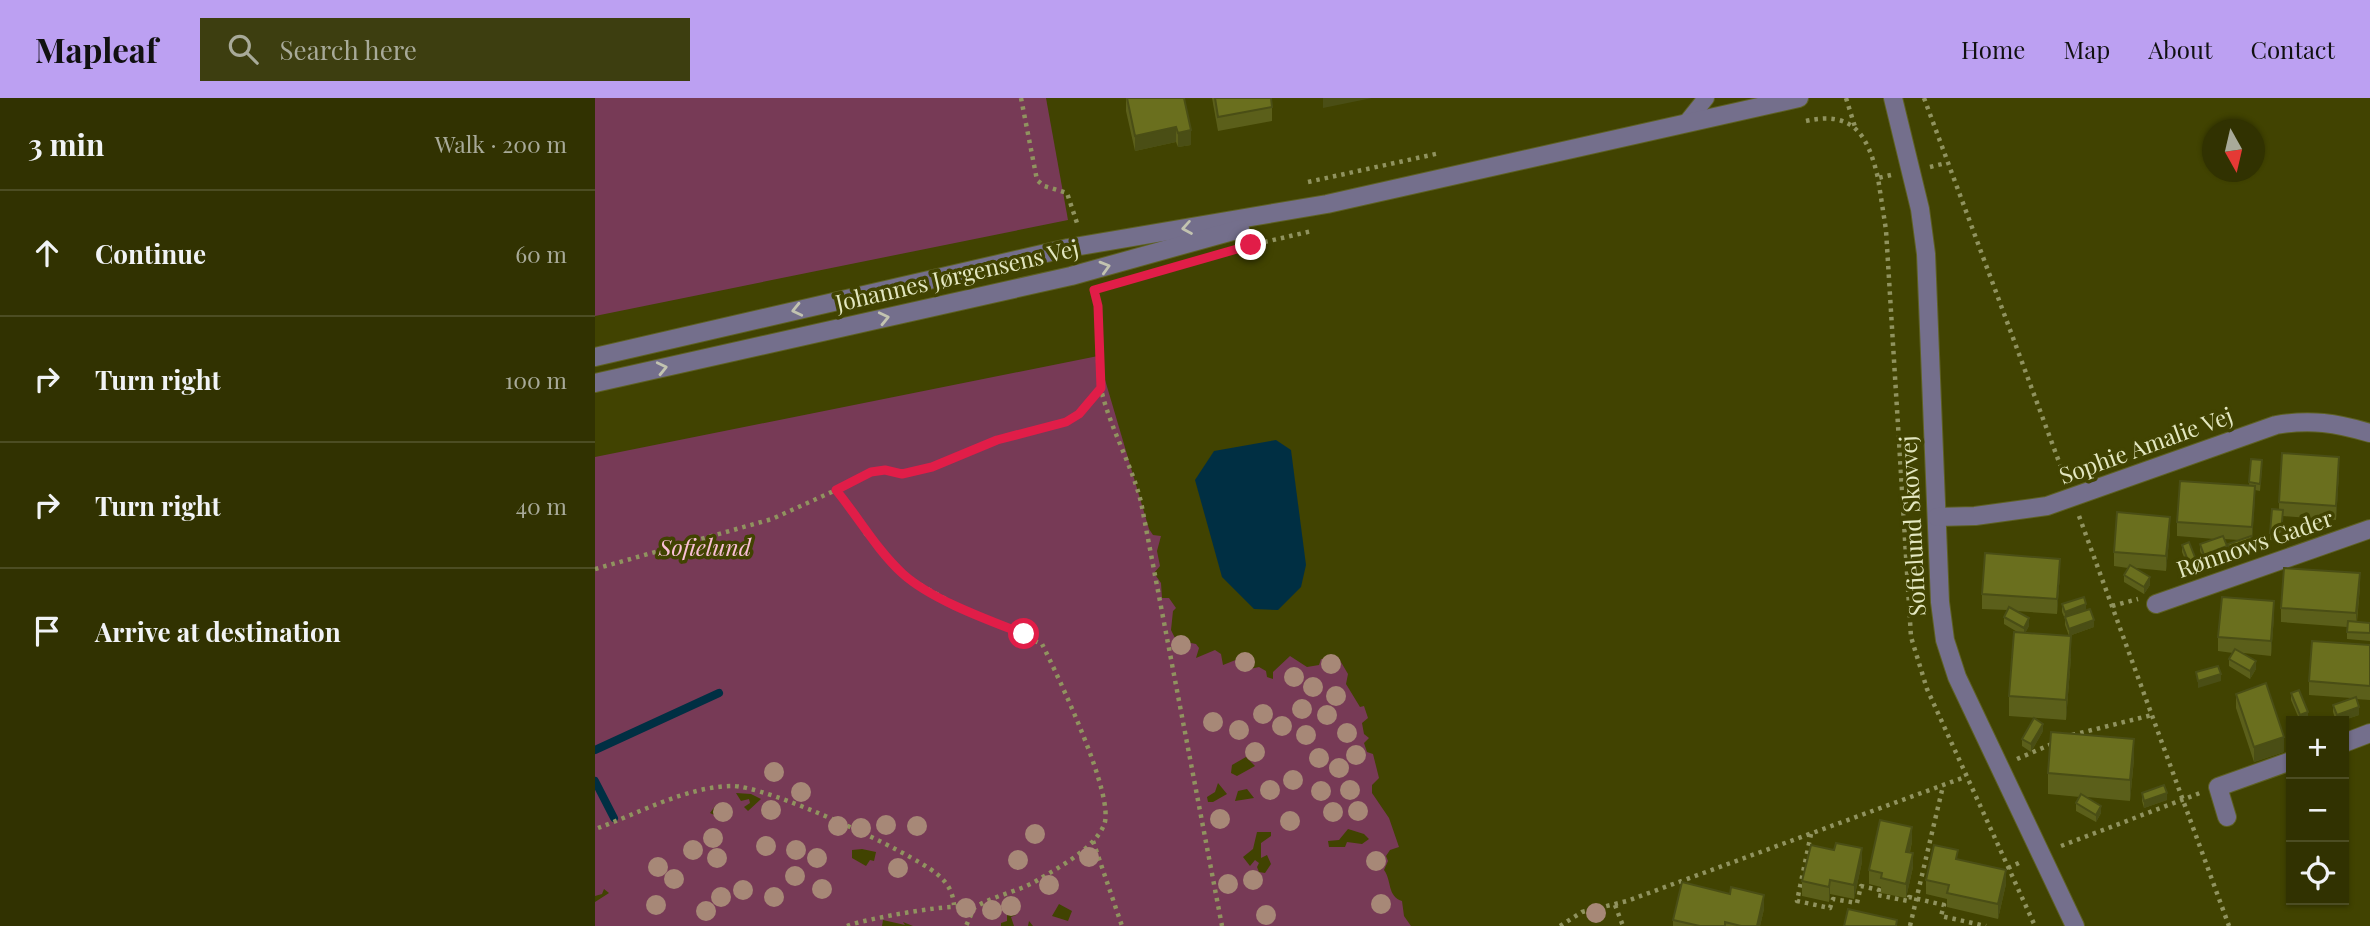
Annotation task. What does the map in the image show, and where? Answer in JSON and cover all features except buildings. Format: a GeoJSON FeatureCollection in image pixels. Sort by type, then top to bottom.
{"type":"FeatureCollection","features":[{"type":"Feature","properties":{"kind":"street","name":"Johannes Jørgensens Vej"},"geometry":{"type":"LineString","coordinates":[[595,357],[1075,247],[1327,204],[1796,98]]}},
{"type":"Feature","properties":{"kind":"street","name":"Sofielund Skovvej"},"geometry":{"type":"LineString","coordinates":[[1893,98],[1920,209],[1926,254],[1940,603],[1945,640],[1957,677],[2075,926]]}},
{"type":"Feature","properties":{"kind":"street","name":"Johannes Jørgensens Vej"},"geometry":{"type":"LineString","coordinates":[[595,383],[1080,274],[1327,204]]}},
{"type":"Feature","properties":{"kind":"street","name":"Sophie Amalie Vej"},"geometry":{"type":"LineString","coordinates":[[1937,517],[1975,516],[2047,506],[2276,425],[2304,420],[2331,422],[2370,433]]}},
{"type":"Feature","properties":{"kind":"street","name":"Rønnows Gader"},"geometry":{"type":"LineString","coordinates":[[2156,604],[2370,529]]}},
{"type":"Feature","properties":{"kind":"street"},"geometry":{"type":"LineString","coordinates":[[2349,741],[2370,733]]}},
{"type":"Feature","properties":{"kind":"street"},"geometry":{"type":"LineString","coordinates":[[2227,817],[2218,787],[2286,763]]}},
{"type":"Feature","properties":{"kind":"lane"},"geometry":{"type":"LineString","coordinates":[[1686,123],[1706,98]]}},
{"type":"Feature","properties":{"kind":"path"},"geometry":{"type":"LineString","coordinates":[[1021,98],[1037,180],[1044,186],[1067,193],[1078,227]]}},
{"type":"Feature","properties":{"kind":"path"},"geometry":{"type":"LineString","coordinates":[[1846,98],[1855,127],[1870,149],[1878,178]]}},
{"type":"Feature","properties":{"kind":"path"},"geometry":{"type":"LineString","coordinates":[[1798,123],[1831,118],[1855,127]]}},
{"type":"Feature","properties":{"kind":"path"},"geometry":{"type":"LineString","coordinates":[[1251,245],[1318,230]]}},
{"type":"Feature","properties":{"kind":"path"},"geometry":{"type":"LineString","coordinates":[[1081,293],[1107,286]]}},
{"type":"Feature","properties":{"kind":"path"},"geometry":{"type":"LineString","coordinates":[[1094,290],[1098,306],[1101,388],[1111,421],[1133,470],[1141,502],[1222,926]]}},
{"type":"Feature","properties":{"kind":"path"},"geometry":{"type":"LineString","coordinates":[[595,569],[772,519],[871,472],[885,470],[902,474],[932,467],[997,440],[1066,422],[1079,414],[1101,388]]}},
{"type":"Feature","properties":{"kind":"path"},"geometry":{"type":"LineString","coordinates":[[836,490],[857,516],[866,534],[905,576],[968,612],[1042,644],[1063,688],[1105,797],[1107,816],[1093,841],[1034,883],[974,908],[954,905],[883,916],[847,926]]}},
{"type":"Feature","properties":{"kind":"path"},"geometry":{"type":"LineString","coordinates":[[2068,737],[2152,715]]}},
{"type":"Feature","properties":{"kind":"path"},"geometry":{"type":"LineString","coordinates":[[2000,766],[2057,741]]}},
{"type":"Feature","properties":{"kind":"path"},"geometry":{"type":"LineString","coordinates":[[1560,926],[1582,912],[1615,905],[1965,777]]}},
{"type":"Feature","properties":{"kind":"path"},"geometry":{"type":"LineString","coordinates":[[598,828],[706,790],[730,786],[750,788],[801,807],[919,862],[943,880],[952,894],[954,905]]}},
{"type":"Feature","properties":{"kind":"path"},"geometry":{"type":"LineString","coordinates":[[1910,926],[1943,786]]}},
{"type":"Feature","properties":{"kind":"path"},"geometry":{"type":"LineString","coordinates":[[2008,868],[2041,853],[2218,787]]}},
{"type":"Feature","properties":{"kind":"path"},"geometry":{"type":"LineString","coordinates":[[1811,834],[1797,901],[1831,908],[1833,899],[1857,904],[1861,886],[1879,890],[1877,895],[1908,901],[1909,897],[1944,905],[1941,916],[1986,926]]}},
{"type":"Feature","properties":{"kind":"path"},"geometry":{"type":"LineString","coordinates":[[1093,841],[1122,926]]}},
{"type":"Feature","properties":{"kind":"path"},"geometry":{"type":"LineString","coordinates":[[1615,905],[1623,926]]}},
{"type":"Feature","properties":{"kind":"path"},"geometry":{"type":"LineString","coordinates":[[967,926],[974,908]]}},
{"type":"Feature","properties":{"kind":"green space"},"geometry":{"type":"Polygon","coordinates":[[[595,98],[1046,98],[1068,220],[595,316],[595,98]]]}},
{"type":"Feature","properties":{"kind":"green space","name":"Sofielund"},"geometry":{"type":"Polygon","coordinates":[[[1098,356],[1149,529],[1153,535],[1161,536],[1157,551],[1160,566],[1154,573],[1161,583],[1162,598],[1169,598],[1176,608],[1173,611],[1171,630],[1176,640],[1196,644],[1199,648],[1196,658],[1215,650],[1221,654],[1223,665],[1238,659],[1245,665],[1245,670],[1259,667],[1266,671],[1267,677],[1273,679],[1273,672],[1290,656],[1307,667],[1319,665],[1321,659],[1338,657],[1348,674],[1346,684],[1360,707],[1364,706],[1368,718],[1362,723],[1364,734],[1369,738],[1364,743],[1367,752],[1373,754],[1379,778],[1372,785],[1372,793],[1389,818],[1399,847],[1390,850],[1386,856],[1388,861],[1384,870],[1394,896],[1402,901],[1404,916],[1411,926],[1033,926],[1029,921],[1028,926],[1014,926],[1011,917],[1016,915],[1014,910],[1007,912],[1007,921],[1001,923],[1001,926],[913,926],[883,920],[882,926],[595,926],[595,902],[609,893],[604,889],[602,894],[595,896],[595,457],[1098,356]],[[1246,757],[1232,765],[1231,773],[1237,776],[1255,766],[1246,757]],[[1218,783],[1215,792],[1207,797],[1208,802],[1213,802],[1227,794],[1218,783]],[[1247,789],[1238,791],[1235,801],[1254,798],[1247,789]],[[736,793],[741,801],[749,799],[750,803],[744,807],[748,811],[761,799],[751,794],[736,793]],[[716,805],[710,813],[725,820],[730,810],[727,806],[716,805]],[[1348,829],[1339,840],[1328,841],[1329,847],[1345,847],[1347,842],[1362,844],[1369,839],[1364,834],[1348,829]],[[1257,832],[1253,849],[1243,857],[1250,866],[1255,860],[1259,863],[1259,872],[1265,873],[1271,864],[1267,855],[1261,858],[1261,843],[1271,836],[1271,832],[1257,832]],[[852,850],[852,858],[866,866],[870,860],[874,861],[876,852],[852,850]],[[1059,904],[1052,916],[1068,921],[1072,911],[1059,904]]]}},
{"type":"Feature","properties":{"kind":"water"},"geometry":{"type":"Polygon","coordinates":[[[1276,440],[1291,450],[1306,565],[1301,587],[1278,610],[1254,609],[1222,577],[1195,480],[1214,451],[1276,440]]]}},
{"type":"Feature","properties":{"kind":"waterway"},"geometry":{"type":"LineString","coordinates":[[595,750],[719,693]]}},
{"type":"Feature","properties":{"kind":"waterway"},"geometry":{"type":"LineString","coordinates":[[595,781],[614,818]]}},
{"type":"Feature","properties":{"kind":"route"},"geometry":{"type":"LineString","coordinates":[[1024,634],[968,612],[905,576],[866,534],[857,516],[836,490],[871,472],[885,470],[902,474],[932,467],[997,440],[1066,422],[1079,414],[1101,388],[1098,306],[1094,290],[1251,245]]}}]}
